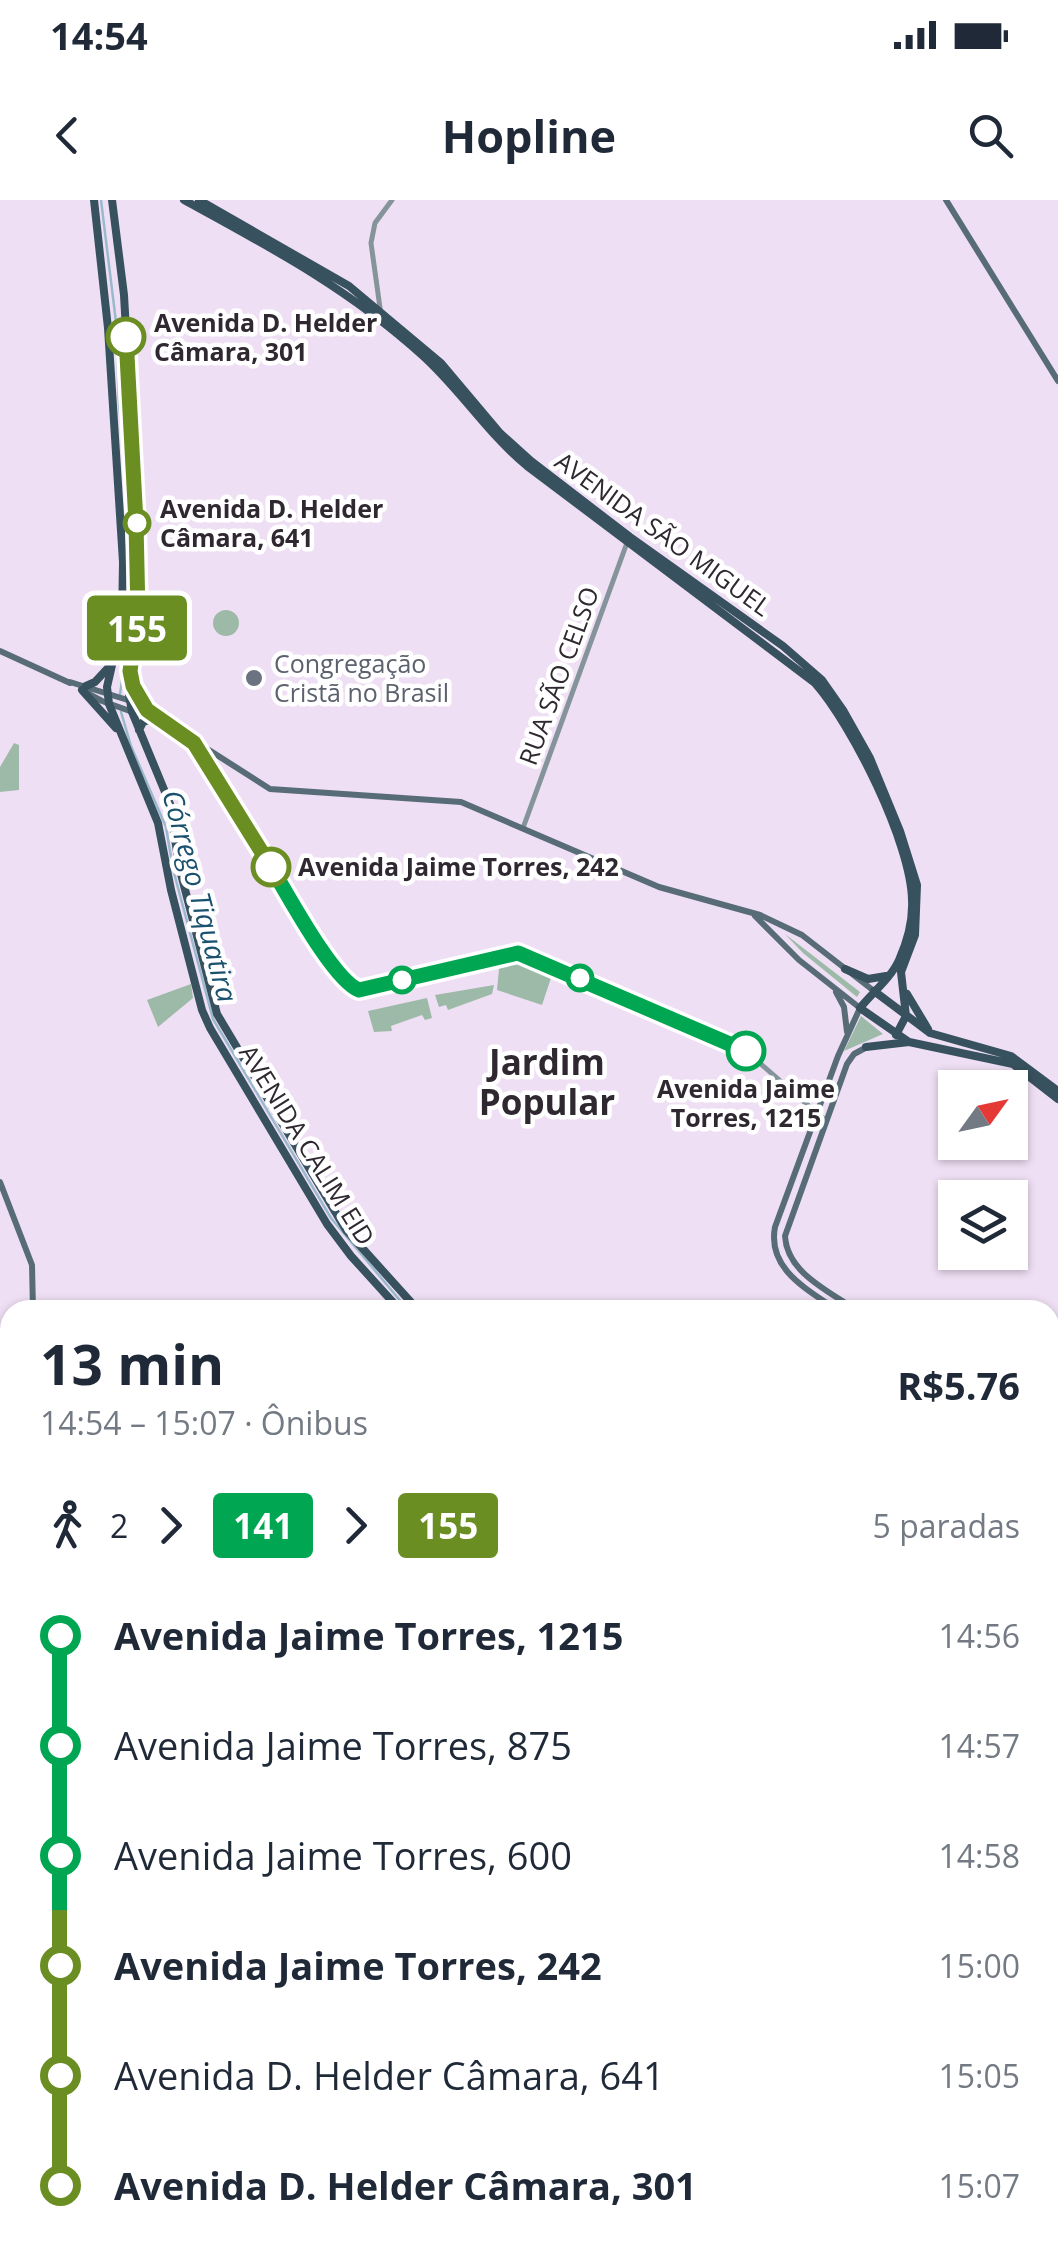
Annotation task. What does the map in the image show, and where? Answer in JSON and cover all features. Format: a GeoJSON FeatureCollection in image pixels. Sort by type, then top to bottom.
{"type":"FeatureCollection","features":[{"type":"Feature","properties":{"kind":"main road"},"geometry":{"type":"LineString","coordinates":[[94,200],[111,275],[124,452],[122,621],[127,639]]}},
{"type":"Feature","properties":{"kind":"main road","name":"AVENIDA SÃO MIGUEL"},"geometry":{"type":"LineString","coordinates":[[184,200],[319,275],[381,316]]}},
{"type":"Feature","properties":{"kind":"main road","name":"AVENIDA SÃO MIGUEL"},"geometry":{"type":"LineString","coordinates":[[199,200],[330,273],[441,363],[510,444],[628,540],[804,672],[828,699],[878,794],[909,877],[912,900],[910,928],[899,962],[860,1008]]}},
{"type":"Feature","properties":{"kind":"main road"},"geometry":{"type":"LineString","coordinates":[[946,200],[1058,381]]}},
{"type":"Feature","properties":{"kind":"main road"},"geometry":{"type":"LineString","coordinates":[[113,201],[108,328],[136,523],[127,639]]}},
{"type":"Feature","properties":{"kind":"main road","name":"AVENIDA SÃO MIGUEL"},"geometry":{"type":"LineString","coordinates":[[628,540],[808,666],[849,720],[890,806],[918,885],[915,935],[901,972],[906,1016],[896,1036]]}},
{"type":"Feature","properties":{"kind":"main road","name":"AVENIDA CALIM EID"},"geometry":{"type":"LineString","coordinates":[[127,639],[111,664],[110,705],[158,822],[172,890],[201,977],[221,1022],[346,1230],[409,1300]]}},
{"type":"Feature","properties":{"kind":"main road","name":"AVENIDA CALIM EID"},"geometry":{"type":"LineString","coordinates":[[127,639],[130,711],[170,804],[210,1028],[327,1224],[391,1300]]}},
{"type":"Feature","properties":{"kind":"main road"},"geometry":{"type":"LineString","coordinates":[[0,651],[84,688],[110,705],[149,714]]}},
{"type":"Feature","properties":{"kind":"main road"},"geometry":{"type":"LineString","coordinates":[[84,688],[111,664]]}},
{"type":"Feature","properties":{"kind":"main road"},"geometry":{"type":"LineString","coordinates":[[130,671],[135,691],[149,714]]}},
{"type":"Feature","properties":{"kind":"main road"},"geometry":{"type":"LineString","coordinates":[[84,688],[128,699],[270,790],[453,800],[659,887],[760,915],[797,932],[930,1033],[1016,1059],[1058,1091]]}},
{"type":"Feature","properties":{"kind":"main road"},"geometry":{"type":"LineString","coordinates":[[84,688],[118,729]]}},
{"type":"Feature","properties":{"kind":"main road"},"geometry":{"type":"LineString","coordinates":[[139,730],[149,714]]}},
{"type":"Feature","properties":{"kind":"main road"},"geometry":{"type":"LineString","coordinates":[[142,781],[154,788],[161,780]]}},
{"type":"Feature","properties":{"kind":"main road"},"geometry":{"type":"LineString","coordinates":[[744,912],[762,921],[799,960],[896,1036],[957,1054],[1005,1061],[1022,1069],[1058,1100]]}},
{"type":"Feature","properties":{"kind":"main road"},"geometry":{"type":"LineString","coordinates":[[844,969],[868,979],[890,975]]}},
{"type":"Feature","properties":{"kind":"main road"},"geometry":{"type":"LineString","coordinates":[[829,983],[844,1006],[847,1035]]}},
{"type":"Feature","properties":{"kind":"main road"},"geometry":{"type":"LineString","coordinates":[[905,989],[930,1033]]}},
{"type":"Feature","properties":{"kind":"main road"},"geometry":{"type":"LineString","coordinates":[[872,1018],[869,1003],[874,991]]}},
{"type":"Feature","properties":{"kind":"main road"},"geometry":{"type":"LineString","coordinates":[[823,1300],[794,1279],[779,1262],[772,1244],[816,1112],[860,1008]]}},
{"type":"Feature","properties":{"kind":"main road"},"geometry":{"type":"LineString","coordinates":[[842,1300],[797,1268],[785,1243],[786,1230],[847,1064],[866,1047],[896,1036]]}},
{"type":"Feature","properties":{"kind":"main road"},"geometry":{"type":"LineString","coordinates":[[866,1047],[908,1042]]}},
{"type":"Feature","properties":{"kind":"main road"},"geometry":{"type":"LineString","coordinates":[[0,1182],[32,1264],[33,1300]]}},
{"type":"Feature","properties":{"kind":"street"},"geometry":{"type":"LineString","coordinates":[[381,316],[371,254],[377,220],[392,200]]}},
{"type":"Feature","properties":{"kind":"street","name":"RUA SÃO CELSO"},"geometry":{"type":"LineString","coordinates":[[523,828],[628,540]]}},
{"type":"Feature","properties":{"kind":"street"},"geometry":{"type":"LineString","coordinates":[[194,743],[334,974],[352,987],[359,990],[494,957],[524,954],[746,1051],[825,1120]]}},
{"type":"Feature","properties":{"kind":"green space"},"geometry":{"type":"Polygon","coordinates":[[[226,610],[235,614],[239,623],[235,632],[226,636],[217,632],[213,623],[217,614],[226,610]]]}},
{"type":"Feature","properties":{"kind":"green space"},"geometry":{"type":"Polygon","coordinates":[[[14,743],[19,745],[19,790],[0,792],[0,767],[14,743]]]}},
{"type":"Feature","properties":{"kind":"green space"},"geometry":{"type":"Polygon","coordinates":[[[785,934],[860,992],[857,997],[803,953],[785,934]]]}},
{"type":"Feature","properties":{"kind":"green space"},"geometry":{"type":"Polygon","coordinates":[[[510,956],[553,972],[542,1005],[497,990],[496,961],[510,956]]]}},
{"type":"Feature","properties":{"kind":"green space"},"geometry":{"type":"Polygon","coordinates":[[[191,984],[193,998],[158,1027],[147,1000],[191,984]]]}},
{"type":"Feature","properties":{"kind":"green space"},"geometry":{"type":"Polygon","coordinates":[[[494,985],[492,994],[448,1010],[446,1005],[439,1007],[435,995],[494,985]]]}},
{"type":"Feature","properties":{"kind":"green space"},"geometry":{"type":"Polygon","coordinates":[[[427,998],[432,1018],[425,1020],[422,1015],[391,1026],[392,1031],[374,1032],[368,1011],[427,998]]]}},
{"type":"Feature","properties":{"kind":"green space"},"geometry":{"type":"Polygon","coordinates":[[[861,1016],[883,1034],[844,1051],[861,1016]]]}},
{"type":"Feature","properties":{"kind":"waterway","name":"Córrego Tiquatira"},"geometry":{"type":"LineString","coordinates":[[101,200],[116,322],[119,405],[130,502],[130,627],[120,694]]}},
{"type":"Feature","properties":{"kind":"waterway","name":"Córrego Tiquatira"},"geometry":{"type":"LineString","coordinates":[[121,712],[131,746],[166,827],[173,869],[213,1019],[331,1218],[400,1300]]}},
{"type":"Feature","properties":{"kind":"bus line","name":"155"},"geometry":{"type":"LineString","coordinates":[[126,337],[138,614],[130,671],[133,686],[147,710],[194,743],[271,867]]}},
{"type":"Feature","properties":{"kind":"bus line","name":"141"},"geometry":{"type":"LineString","coordinates":[[271,867],[342,979],[359,990],[518,953],[746,1051]]}},
{"type":"Feature","properties":{"kind":"place","name":"Avenida D. Helder Câmara, 301"},"geometry":{"type":"Point","coordinates":[126,337]}},
{"type":"Feature","properties":{"kind":"place","name":"Avenida D. Helder Câmara, 641"},"geometry":{"type":"Point","coordinates":[137,523]}},
{"type":"Feature","properties":{"kind":"place","name":"Congregação Cristã no Brasil"},"geometry":{"type":"Point","coordinates":[254,678]}},
{"type":"Feature","properties":{"kind":"place","name":"Avenida Jaime Torres, 242"},"geometry":{"type":"Point","coordinates":[271,867]}},
{"type":"Feature","properties":{"kind":"place","name":"Avenida Jaime Torres, 1215"},"geometry":{"type":"Point","coordinates":[746,1051]}},
{"type":"Feature","properties":{"kind":"district","name":"Jardim Popular"},"geometry":{"type":"Point","coordinates":[547,1083]}}]}
